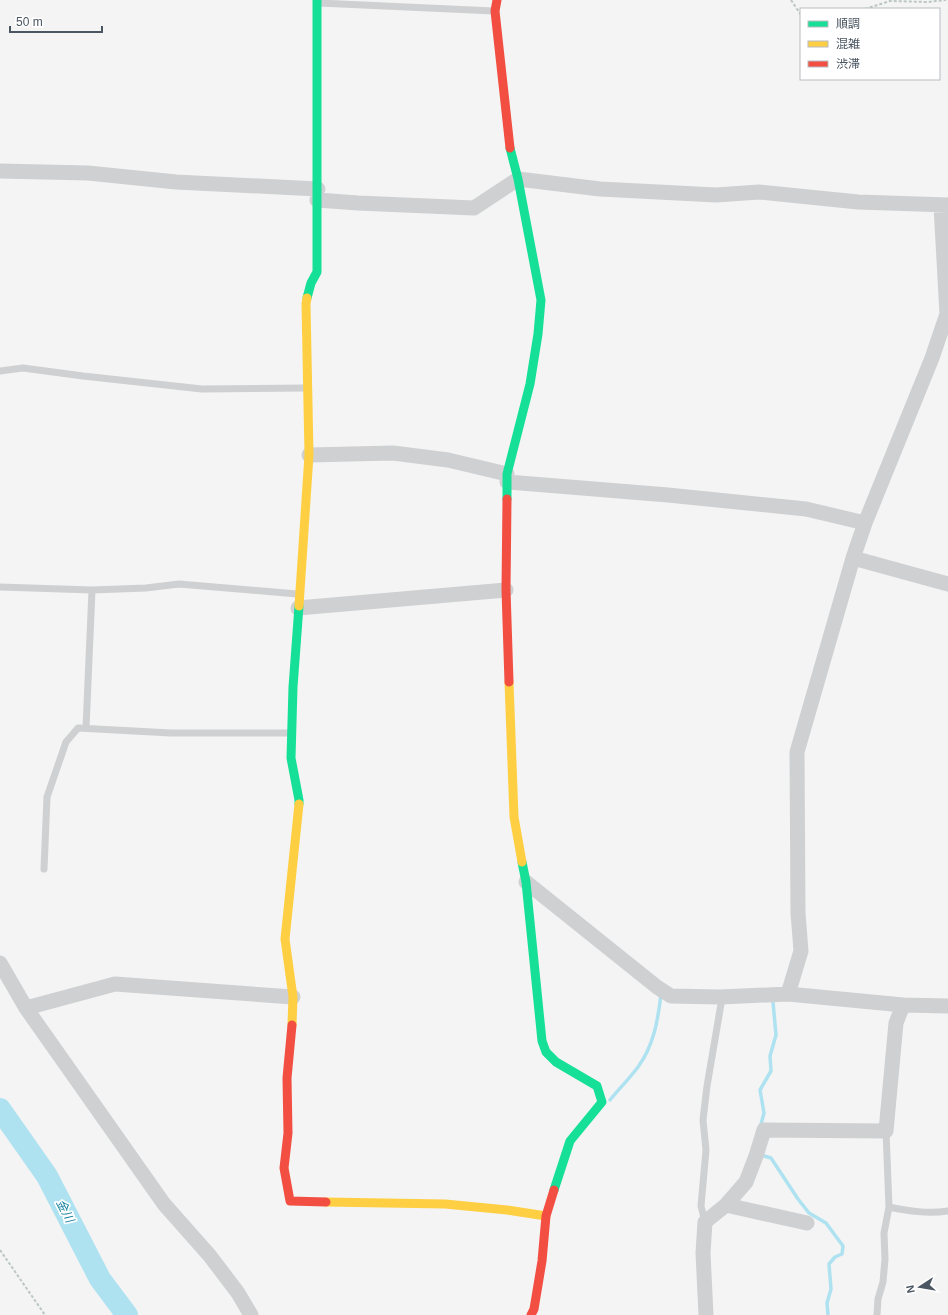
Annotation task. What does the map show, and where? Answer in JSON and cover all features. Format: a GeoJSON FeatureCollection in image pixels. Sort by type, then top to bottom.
{"type":"FeatureCollection","features":[{"type":"Feature","properties":{"kind":"street"},"geometry":{"type":"LineString","coordinates":[[497,0],[495,11],[510,153],[518,179],[541,300],[538,334],[530,384],[507,478],[506,590],[514,817],[526,882],[542,1041],[546,1052],[556,1062],[597,1086],[602,1102],[570,1141],[546,1216],[542,1261],[534,1309],[530,1315]]}},
{"type":"Feature","properties":{"kind":"street"},"geometry":{"type":"LineString","coordinates":[[317,1],[317,272],[311,283],[306,304],[309,388],[309,455],[298,601],[291,758],[299,800],[285,939],[293,997],[293,1019],[287,1078],[288,1133],[284,1168],[290,1201],[445,1204],[507,1210],[546,1216]]}},
{"type":"Feature","properties":{"kind":"street"},"geometry":{"type":"LineString","coordinates":[[0,171],[88,173],[318,194],[358,203],[474,208],[518,179],[600,189],[716,196],[759,192],[858,202],[944,205],[947,314],[932,358],[865,523],[853,558],[797,752],[798,913],[801,951],[788,994]]}},
{"type":"Feature","properties":{"kind":"street"},"geometry":{"type":"LineString","coordinates":[[309,455],[393,453],[448,460],[507,478],[806,508],[865,523]]}},
{"type":"Feature","properties":{"kind":"street"},"geometry":{"type":"LineString","coordinates":[[853,558],[948,584]]}},
{"type":"Feature","properties":{"kind":"street"},"geometry":{"type":"LineString","coordinates":[[298,601],[506,590]]}},
{"type":"Feature","properties":{"kind":"street"},"geometry":{"type":"LineString","coordinates":[[526,882],[651,982],[671,996],[720,997],[788,994],[903,1005],[948,1006]]}},
{"type":"Feature","properties":{"kind":"street"},"geometry":{"type":"LineString","coordinates":[[0,963],[26,1008],[164,1204],[210,1256],[238,1293],[251,1315]]}},
{"type":"Feature","properties":{"kind":"street"},"geometry":{"type":"LineString","coordinates":[[26,1008],[115,984],[293,997]]}},
{"type":"Feature","properties":{"kind":"street"},"geometry":{"type":"LineString","coordinates":[[706,1315],[704,1253],[705,1222],[726,1205],[746,1182],[757,1154],[764,1130],[886,1131],[896,1023],[903,1005]]}},
{"type":"Feature","properties":{"kind":"street"},"geometry":{"type":"LineString","coordinates":[[726,1205],[807,1223]]}},
{"type":"Feature","properties":{"kind":"lane"},"geometry":{"type":"LineString","coordinates":[[317,1],[495,11]]}},
{"type":"Feature","properties":{"kind":"lane"},"geometry":{"type":"LineString","coordinates":[[0,371],[23,368],[202,389],[309,388]]}},
{"type":"Feature","properties":{"kind":"lane"},"geometry":{"type":"LineString","coordinates":[[0,587],[92,590],[146,588],[179,584],[298,601]]}},
{"type":"Feature","properties":{"kind":"lane"},"geometry":{"type":"LineString","coordinates":[[86,728],[92,590]]}},
{"type":"Feature","properties":{"kind":"lane"},"geometry":{"type":"LineString","coordinates":[[44,869],[47,797],[66,742],[78,728],[171,733],[292,734]]}},
{"type":"Feature","properties":{"kind":"lane"},"geometry":{"type":"LineString","coordinates":[[705,1222],[701,1206],[706,1150],[703,1120],[707,1086],[720,1012],[720,997]]}},
{"type":"Feature","properties":{"kind":"lane"},"geometry":{"type":"LineString","coordinates":[[877,1315],[878,1299],[885,1259],[884,1233],[889,1207],[886,1131]]}},
{"type":"Feature","properties":{"kind":"lane"},"geometry":{"type":"LineString","coordinates":[[889,1207],[910,1212],[932,1213],[948,1211]]}},
{"type":"Feature","properties":{"kind":"path"},"geometry":{"type":"LineString","coordinates":[[791,0],[800,14]]}},
{"type":"Feature","properties":{"kind":"path"},"geometry":{"type":"LineString","coordinates":[[867,8],[890,1],[928,2],[946,0]]}},
{"type":"Feature","properties":{"kind":"path"},"geometry":{"type":"LineString","coordinates":[[0,1250],[45,1315]]}},
{"type":"Feature","properties":{"kind":"waterway"},"geometry":{"type":"LineString","coordinates":[[610,1100],[638,1067],[648,1050],[657,1023],[661,994]]}},
{"type":"Feature","properties":{"kind":"waterway"},"geometry":{"type":"LineString","coordinates":[[760,1128],[764,1113],[760,1090],[771,1071],[770,1056],[776,1035],[773,1002]]}},
{"type":"Feature","properties":{"kind":"waterway","name":"金川"},"geometry":{"type":"LineString","coordinates":[[0,1109],[47,1176],[100,1279],[127,1315]]}},
{"type":"Feature","properties":{"kind":"waterway"},"geometry":{"type":"LineString","coordinates":[[761,1155],[771,1158],[809,1213],[826,1223],[843,1246],[842,1254],[835,1257],[829,1264],[831,1289],[827,1303],[828,1315]]}},
{"type":"Feature","properties":{"kind":"traffic: fast"},"geometry":{"type":"LineString","coordinates":[[307,298],[311,283],[317,272],[317,0]]}},
{"type":"Feature","properties":{"kind":"traffic: fast"},"geometry":{"type":"LineString","coordinates":[[507,499],[507,474],[530,384],[538,334],[541,300],[518,179],[510,148]]}},
{"type":"Feature","properties":{"kind":"traffic: fast"},"geometry":{"type":"LineString","coordinates":[[299,606],[293,687],[291,758],[299,804]]}},
{"type":"Feature","properties":{"kind":"traffic: fast"},"geometry":{"type":"LineString","coordinates":[[522,862],[526,882],[542,1041],[546,1052],[556,1062],[597,1086],[602,1102],[570,1141],[554,1190]]}},
{"type":"Feature","properties":{"kind":"traffic: slow"},"geometry":{"type":"LineString","coordinates":[[299,606],[309,455],[307,298]]}},
{"type":"Feature","properties":{"kind":"traffic: slow"},"geometry":{"type":"LineString","coordinates":[[509,682],[514,817],[522,862]]}},
{"type":"Feature","properties":{"kind":"traffic: slow"},"geometry":{"type":"LineString","coordinates":[[292,1025],[293,997],[285,939],[299,804]]}},
{"type":"Feature","properties":{"kind":"traffic: slow"},"geometry":{"type":"LineString","coordinates":[[326,1202],[445,1204],[507,1210],[546,1216]]}},
{"type":"Feature","properties":{"kind":"traffic: jam"},"geometry":{"type":"LineString","coordinates":[[497,0],[495,11],[510,148]]}},
{"type":"Feature","properties":{"kind":"traffic: jam"},"geometry":{"type":"LineString","coordinates":[[507,499],[506,590],[509,682]]}},
{"type":"Feature","properties":{"kind":"traffic: jam"},"geometry":{"type":"LineString","coordinates":[[292,1025],[287,1078],[288,1133],[284,1168],[290,1201],[326,1202]]}},
{"type":"Feature","properties":{"kind":"traffic: jam"},"geometry":{"type":"LineString","coordinates":[[531,1315],[534,1309],[542,1261],[546,1216],[554,1190]]}}]}
